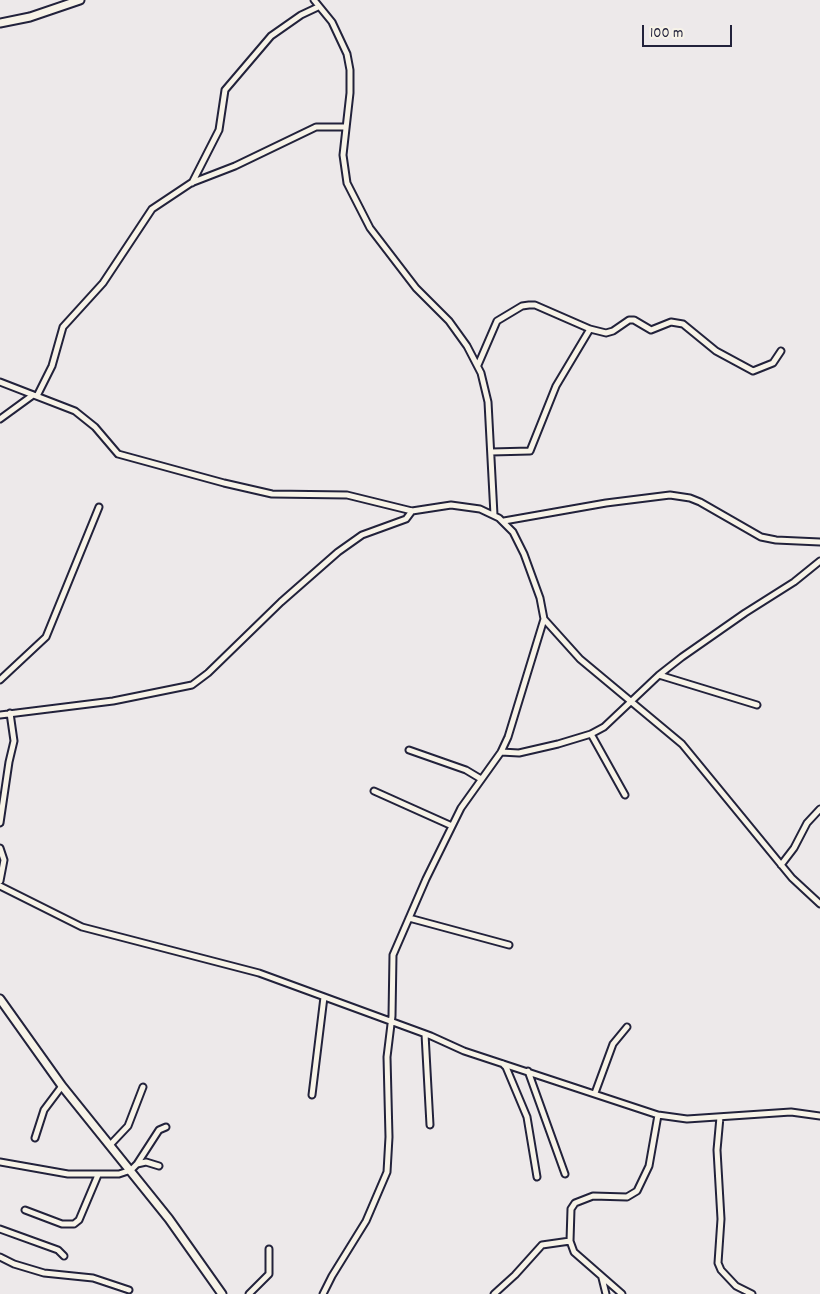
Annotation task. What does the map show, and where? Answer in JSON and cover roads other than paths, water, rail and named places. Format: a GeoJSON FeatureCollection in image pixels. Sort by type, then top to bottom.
{"type":"FeatureCollection","features":[{"type":"Feature","properties":{"kind":"street"},"geometry":{"type":"LineString","coordinates":[[0,23],[30,17],[80,0]]}},
{"type":"Feature","properties":{"kind":"street"},"geometry":{"type":"LineString","coordinates":[[314,0],[332,22],[347,54],[350,70],[350,93],[342,155],[344,175],[363,215],[416,288],[449,321],[478,365],[488,402],[494,515]]}},
{"type":"Feature","properties":{"kind":"street"},"geometry":{"type":"LineString","coordinates":[[191,183],[219,130],[225,90],[271,36],[301,15],[318,7]]}},
{"type":"Feature","properties":{"kind":"street"},"geometry":{"type":"LineString","coordinates":[[0,419],[35,395],[52,366],[63,327],[103,283],[152,209],[191,183],[235,166],[316,127],[345,126]]}},
{"type":"Feature","properties":{"kind":"street"},"geometry":{"type":"LineString","coordinates":[[478,365],[496,321],[522,306],[535,305],[590,329],[610,332],[623,322],[631,319],[651,330],[671,322],[683,324],[716,351],[753,371],[773,363],[781,351]]}},
{"type":"Feature","properties":{"kind":"street"},"geometry":{"type":"LineString","coordinates":[[491,452],[530,451],[556,386],[590,329]]}},
{"type":"Feature","properties":{"kind":"street"},"geometry":{"type":"LineString","coordinates":[[0,382],[75,411],[86,418],[116,452],[124,457],[255,491],[283,495],[347,495],[412,511],[435,506],[459,506],[480,509],[504,521],[517,539],[540,598],[544,619],[523,694],[501,752],[461,808],[393,955],[391,1023],[386,1057],[389,1137],[387,1172],[366,1221],[323,1294]]}},
{"type":"Feature","properties":{"kind":"street"},"geometry":{"type":"LineString","coordinates":[[504,521],[606,503],[670,495],[700,502],[762,537],[776,540],[820,542]]}},
{"type":"Feature","properties":{"kind":"street"},"geometry":{"type":"LineString","coordinates":[[0,680],[46,637],[99,507]]}},
{"type":"Feature","properties":{"kind":"street"},"geometry":{"type":"LineString","coordinates":[[0,715],[113,701],[192,685],[208,674],[281,602],[338,552],[362,535],[406,519],[412,511]]}},
{"type":"Feature","properties":{"kind":"street"},"geometry":{"type":"LineString","coordinates":[[501,752],[527,751],[591,734],[614,720],[659,675],[745,613],[794,582],[820,561]]}},
{"type":"Feature","properties":{"kind":"street"},"geometry":{"type":"LineString","coordinates":[[544,619],[580,659],[682,744],[781,865],[820,904]]}},
{"type":"Feature","properties":{"kind":"street"},"geometry":{"type":"LineString","coordinates":[[659,675],[757,706]]}},
{"type":"Feature","properties":{"kind":"street"},"geometry":{"type":"LineString","coordinates":[[0,823],[14,740],[10,713]]}},
{"type":"Feature","properties":{"kind":"street"},"geometry":{"type":"LineString","coordinates":[[591,734],[625,795]]}},
{"type":"Feature","properties":{"kind":"street"},"geometry":{"type":"LineString","coordinates":[[409,750],[466,770],[481,779]]}},
{"type":"Feature","properties":{"kind":"street"},"geometry":{"type":"LineString","coordinates":[[374,791],[452,826]]}},
{"type":"Feature","properties":{"kind":"street"},"geometry":{"type":"LineString","coordinates":[[781,865],[794,848],[807,823],[820,809]]}},
{"type":"Feature","properties":{"kind":"street"},"geometry":{"type":"LineString","coordinates":[[0,848],[4,860],[0,881]]}},
{"type":"Feature","properties":{"kind":"street"},"geometry":{"type":"LineString","coordinates":[[0,886],[82,927],[259,973],[425,1034],[464,1051],[658,1115],[687,1119],[791,1112],[820,1116]]}},
{"type":"Feature","properties":{"kind":"street"},"geometry":{"type":"LineString","coordinates":[[409,918],[510,945]]}},
{"type":"Feature","properties":{"kind":"street"},"geometry":{"type":"LineString","coordinates":[[312,1095],[324,997]]}},
{"type":"Feature","properties":{"kind":"street"},"geometry":{"type":"LineString","coordinates":[[0,999],[62,1086],[169,1219],[222,1294]]}},
{"type":"Feature","properties":{"kind":"street"},"geometry":{"type":"LineString","coordinates":[[594,1093],[613,1044],[627,1027]]}},
{"type":"Feature","properties":{"kind":"street"},"geometry":{"type":"LineString","coordinates":[[425,1034],[430,1125]]}},
{"type":"Feature","properties":{"kind":"street"},"geometry":{"type":"LineString","coordinates":[[498,1061],[506,1067],[526,1118],[537,1177]]}},
{"type":"Feature","properties":{"kind":"street"},"geometry":{"type":"LineString","coordinates":[[528,1071],[565,1174]]}},
{"type":"Feature","properties":{"kind":"street"},"geometry":{"type":"LineString","coordinates":[[35,1138],[44,1110],[62,1086]]}},
{"type":"Feature","properties":{"kind":"street"},"geometry":{"type":"LineString","coordinates":[[110,1144],[128,1126],[143,1087]]}},
{"type":"Feature","properties":{"kind":"street"},"geometry":{"type":"LineString","coordinates":[[622,1294],[574,1252],[570,1241],[570,1216],[575,1203],[600,1195],[627,1197],[641,1186],[653,1152],[658,1115]]}},
{"type":"Feature","properties":{"kind":"street"},"geometry":{"type":"LineString","coordinates":[[720,1117],[717,1150],[721,1219],[718,1263],[721,1270],[736,1286],[752,1294]]}},
{"type":"Feature","properties":{"kind":"street"},"geometry":{"type":"LineString","coordinates":[[0,1162],[58,1174],[119,1174],[131,1170],[138,1164],[159,1130],[166,1127]]}},
{"type":"Feature","properties":{"kind":"street"},"geometry":{"type":"LineString","coordinates":[[138,1164],[146,1162],[159,1166]]}},
{"type":"Feature","properties":{"kind":"street"},"geometry":{"type":"LineString","coordinates":[[25,1210],[62,1224],[74,1224],[79,1220],[98,1175]]}},
{"type":"Feature","properties":{"kind":"street"},"geometry":{"type":"LineString","coordinates":[[0,1229],[58,1250],[64,1256]]}},
{"type":"Feature","properties":{"kind":"street"},"geometry":{"type":"LineString","coordinates":[[494,1294],[516,1275],[542,1245],[570,1241]]}},
{"type":"Feature","properties":{"kind":"street"},"geometry":{"type":"LineString","coordinates":[[249,1294],[269,1274],[269,1249]]}},
{"type":"Feature","properties":{"kind":"street"},"geometry":{"type":"LineString","coordinates":[[0,1257],[14,1264],[44,1273],[93,1278],[130,1290]]}},
{"type":"Feature","properties":{"kind":"street"},"geometry":{"type":"LineString","coordinates":[[602,1278],[606,1294]]}}]}
